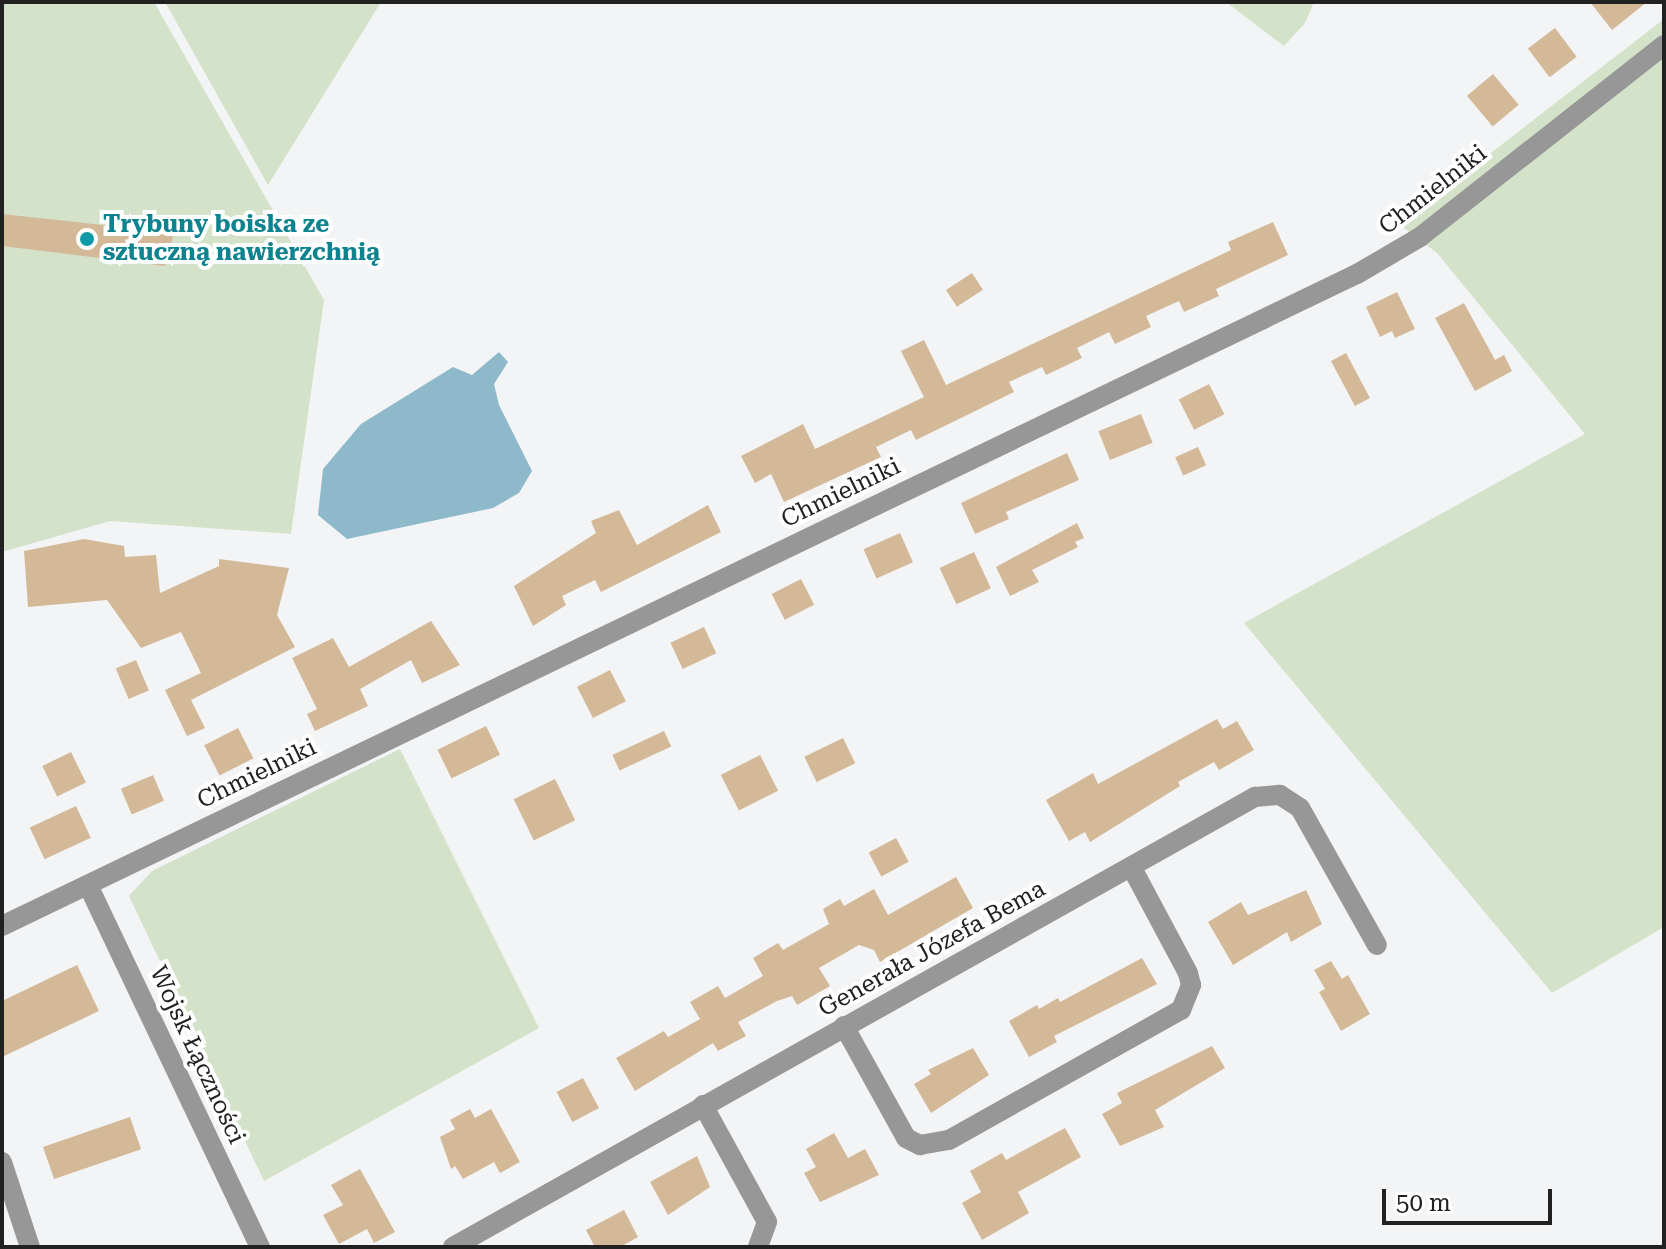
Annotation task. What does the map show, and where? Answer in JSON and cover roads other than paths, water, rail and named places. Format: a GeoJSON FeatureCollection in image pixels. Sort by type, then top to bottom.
{"type":"FeatureCollection","features":[{"type":"Feature","properties":{"kind":"street","name":"Chmielniki"},"geometry":{"type":"LineString","coordinates":[[2,926],[1357,274],[1420,237],[1664,45]]}},
{"type":"Feature","properties":{"kind":"street","name":"Generała Józefa Bema"},"geometry":{"type":"LineString","coordinates":[[453,1247],[1255,797],[1280,795],[1300,808],[1377,945]]}},
{"type":"Feature","properties":{"kind":"street"},"geometry":{"type":"LineString","coordinates":[[844,1026],[906,1138],[920,1145],[949,1140],[1181,1010],[1191,985],[1188,973],[1132,868]]}},
{"type":"Feature","properties":{"kind":"street","name":"Wojsk Łączności"},"geometry":{"type":"LineString","coordinates":[[88,885],[260,1247]]}},
{"type":"Feature","properties":{"kind":"street"},"geometry":{"type":"LineString","coordinates":[[703,1105],[767,1222],[758,1247]]}},
{"type":"Feature","properties":{"kind":"street"},"geometry":{"type":"LineString","coordinates":[[2,1162],[30,1247]]}},
{"type":"Feature","properties":{"kind":"water"},"geometry":{"type":"Polygon","coordinates":[[[499,352],[508,362],[494,384],[499,405],[532,471],[519,493],[493,508],[347,539],[318,515],[323,469],[361,424],[453,367],[472,375],[499,352]]]}},
{"type":"Feature","properties":{"kind":"place","name":"Trybuny boiska ze sztuczną nawierzchnią"},"geometry":{"type":"Point","coordinates":[87,239]}}]}
